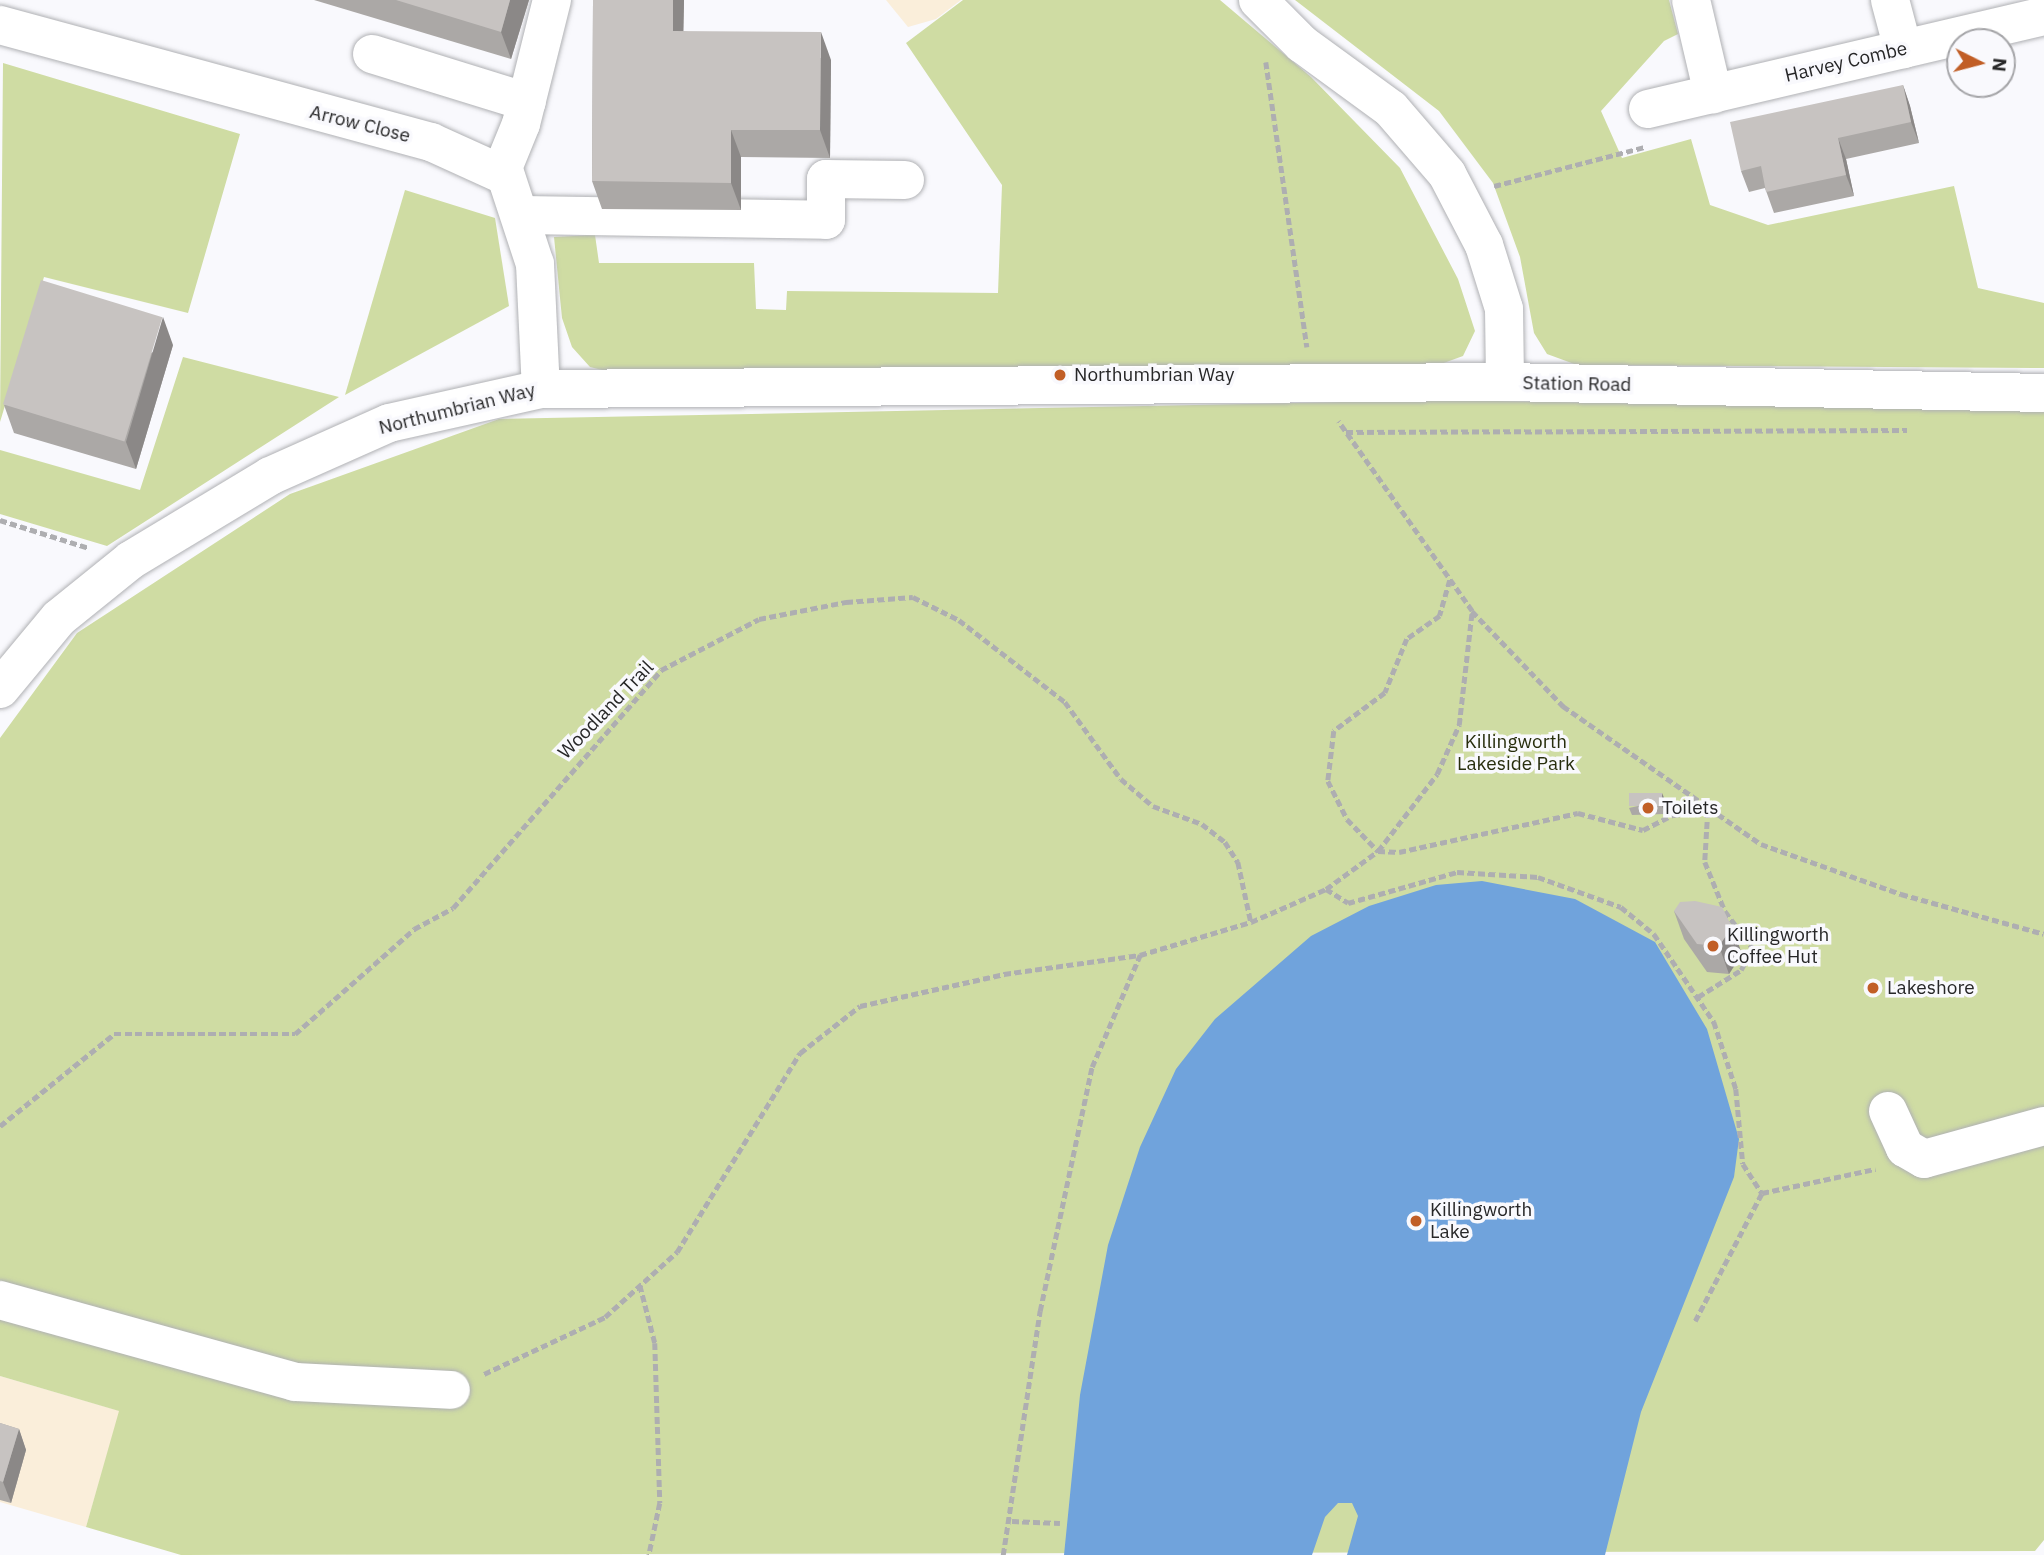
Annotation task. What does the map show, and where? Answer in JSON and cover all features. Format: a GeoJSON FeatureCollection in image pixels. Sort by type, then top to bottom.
{"type":"FeatureCollection","features":[{"type":"Feature","properties":{"kind":"street"},"geometry":{"type":"LineString","coordinates":[[541,388],[535,264],[523,215],[501,173],[527,102],[552,0]]}},
{"type":"Feature","properties":{"kind":"street","name":"Station Road"},"geometry":{"type":"LineString","coordinates":[[1258,0],[1302,44],[1391,109],[1460,195],[1504,309],[1505,382],[2044,393]]}},
{"type":"Feature","properties":{"kind":"street"},"geometry":{"type":"LineString","coordinates":[[1691,0],[1713,94]]}},
{"type":"Feature","properties":{"kind":"street"},"geometry":{"type":"LineString","coordinates":[[1890,0],[1903,49]]}},
{"type":"Feature","properties":{"kind":"street","name":"Harvey Combe"},"geometry":{"type":"LineString","coordinates":[[1652,127],[1713,94],[2044,16]]}},
{"type":"Feature","properties":{"kind":"street","name":"Arrow Close"},"geometry":{"type":"LineString","coordinates":[[0,25],[431,142],[501,173]]}},
{"type":"Feature","properties":{"kind":"street"},"geometry":{"type":"LineString","coordinates":[[372,54],[527,102]]}},
{"type":"Feature","properties":{"kind":"street"},"geometry":{"type":"LineString","coordinates":[[523,215],[826,220],[826,179],[905,180]]}},
{"type":"Feature","properties":{"kind":"street","name":"Northumbrian Way"},"geometry":{"type":"LineString","coordinates":[[0,689],[59,618],[131,561],[324,448],[389,423],[541,388],[1505,382]]}},
{"type":"Feature","properties":{"kind":"street"},"geometry":{"type":"LineString","coordinates":[[1888,1111],[1905,1148],[1924,1159],[2044,1126]]}},
{"type":"Feature","properties":{"kind":"street"},"geometry":{"type":"LineString","coordinates":[[0,1300],[295,1382],[451,1390]]}},
{"type":"Feature","properties":{"kind":"path"},"geometry":{"type":"LineString","coordinates":[[1262,52],[1287,173],[1311,382],[1472,611],[1563,706],[1708,811],[1761,844],[1901,894],[2044,934]]}},
{"type":"Feature","properties":{"kind":"path"},"geometry":{"type":"LineString","coordinates":[[1460,195],[1652,127]]}},
{"type":"Feature","properties":{"kind":"path"},"geometry":{"type":"LineString","coordinates":[[1346,432],[1913,430]]}},
{"type":"Feature","properties":{"kind":"path"},"geometry":{"type":"LineString","coordinates":[[0,520],[131,561]]}},
{"type":"Feature","properties":{"kind":"path"},"geometry":{"type":"LineString","coordinates":[[1450,580],[1440,616],[1407,639],[1385,693],[1334,731],[1328,781],[1347,819],[1378,851],[1399,852],[1578,813],[1643,830],[1673,814],[1708,811]]}},
{"type":"Feature","properties":{"kind":"path","name":"Woodland Trail"},"geometry":{"type":"LineString","coordinates":[[0,1126],[114,1034],[295,1034],[414,929],[453,908],[661,670],[759,619],[846,602],[913,597],[958,620],[1065,702],[1121,779],[1153,806],[1202,824],[1225,842],[1238,862],[1251,922]]}},
{"type":"Feature","properties":{"kind":"path"},"geometry":{"type":"LineString","coordinates":[[451,1390],[606,1317],[677,1252],[800,1053],[860,1006],[1004,974],[1140,955],[1251,922],[1326,889],[1378,851],[1437,774],[1458,725],[1472,611]]}},
{"type":"Feature","properties":{"kind":"path"},"geometry":{"type":"LineString","coordinates":[[1698,997],[1741,970],[1754,950],[1725,911],[1705,862],[1708,811]]}},
{"type":"Feature","properties":{"kind":"path"},"geometry":{"type":"LineString","coordinates":[[1326,889],[1348,903],[1457,872],[1538,877],[1621,907],[1654,934],[1714,1022],[1737,1089],[1743,1164],[1762,1193]]}},
{"type":"Feature","properties":{"kind":"path"},"geometry":{"type":"LineString","coordinates":[[1003,1555],[1012,1521],[1040,1311],[1092,1067],[1140,955]]}},
{"type":"Feature","properties":{"kind":"path"},"geometry":{"type":"LineString","coordinates":[[1762,1193],[1924,1159]]}},
{"type":"Feature","properties":{"kind":"path"},"geometry":{"type":"LineString","coordinates":[[1695,1321],[1762,1193]]}},
{"type":"Feature","properties":{"kind":"path"},"geometry":{"type":"LineString","coordinates":[[640,1285],[655,1343],[659,1476],[649,1555]]}},
{"type":"Feature","properties":{"kind":"path"},"geometry":{"type":"LineString","coordinates":[[1012,1521],[1060,1523]]}},
{"type":"Feature","properties":{"kind":"shaded area"},"geometry":{"type":"Polygon","coordinates":[[[886,0],[961,0],[936,19],[908,27],[886,0]]]}},
{"type":"Feature","properties":{"kind":"shaded area"},"geometry":{"type":"Polygon","coordinates":[[[0,1376],[120,1411],[86,1527],[0,1502],[0,1376]]]}},
{"type":"Feature","properties":{"kind":"green space"},"geometry":{"type":"Polygon","coordinates":[[[963,0],[1220,0],[1311,77],[1400,168],[1458,279],[1475,331],[1463,356],[1441,364],[618,374],[590,367],[572,347],[562,318],[554,237],[595,235],[599,263],[754,263],[756,309],[786,310],[787,291],[998,293],[1002,185],[906,43],[963,0]]]}},
{"type":"Feature","properties":{"kind":"green space"},"geometry":{"type":"Polygon","coordinates":[[[1295,0],[1669,0],[1678,34],[1664,41],[1601,111],[1622,158],[1691,139],[1710,205],[1768,225],[1954,186],[1978,288],[2044,303],[2044,368],[1577,365],[1547,354],[1534,333],[1520,257],[1493,183],[1439,111],[1295,0]]]}},
{"type":"Feature","properties":{"kind":"green space"},"geometry":{"type":"Polygon","coordinates":[[[3,63],[240,134],[188,313],[44,277],[0,422],[3,63]]]}},
{"type":"Feature","properties":{"kind":"green space"},"geometry":{"type":"Polygon","coordinates":[[[405,190],[495,218],[509,306],[345,395],[405,190]]]}},
{"type":"Feature","properties":{"kind":"green space"},"geometry":{"type":"Polygon","coordinates":[[[183,357],[339,397],[107,546],[0,514],[0,450],[140,490],[183,357]]]}},
{"type":"Feature","properties":{"kind":"green space","name":"Killingworth Lakeside Park"},"geometry":{"type":"Polygon","coordinates":[[[1439,400],[2044,410],[2044,1540],[2035,1551],[181,1555],[86,1527],[119,1411],[0,1376],[0,738],[77,633],[290,494],[499,419],[1439,400]]]}},
{"type":"Feature","properties":{"kind":"water","name":"Killingworth Lake"},"geometry":{"type":"Polygon","coordinates":[[[1482,881],[1575,899],[1655,942],[1707,1029],[1739,1139],[1734,1177],[1641,1412],[1605,1555],[1347,1555],[1358,1516],[1352,1503],[1338,1503],[1325,1517],[1312,1555],[1064,1555],[1080,1395],[1108,1245],[1140,1147],[1176,1069],[1215,1019],[1311,936],[1369,906],[1436,885],[1482,881]]]}},
{"type":"Feature","properties":{"kind":"building"},"geometry":{"type":"Polygon","coordinates":[[[396,0],[510,0],[501,32],[396,0]]]}},
{"type":"Feature","properties":{"kind":"building"},"geometry":{"type":"Polygon","coordinates":[[[593,0],[673,0],[673,31],[821,32],[820,130],[731,130],[731,183],[592,181],[593,0]]]}},
{"type":"Feature","properties":{"kind":"building"},"geometry":{"type":"Polygon","coordinates":[[[1903,85],[1911,122],[1838,138],[1846,175],[1766,192],[1761,166],[1741,171],[1730,122],[1903,85]]]}},
{"type":"Feature","properties":{"kind":"building"},"geometry":{"type":"Polygon","coordinates":[[[41,280],[162,317],[124,441],[3,404],[41,280]]]}},
{"type":"Feature","properties":{"kind":"building"},"geometry":{"type":"Polygon","coordinates":[[[1629,793],[1662,793],[1662,806],[1629,806],[1629,793]]]}},
{"type":"Feature","properties":{"kind":"building"},"geometry":{"type":"Polygon","coordinates":[[[1695,901],[1722,907],[1732,927],[1719,946],[1697,944],[1674,911],[1680,902],[1695,901]]]}},
{"type":"Feature","properties":{"kind":"building"},"geometry":{"type":"Polygon","coordinates":[[[0,1423],[19,1429],[3,1482],[0,1481],[0,1423]]]}},
{"type":"Feature","properties":{"kind":"place","name":"Northumbrian Way"},"geometry":{"type":"Point","coordinates":[1060,375]}},
{"type":"Feature","properties":{"kind":"place","name":"Toilets"},"geometry":{"type":"Point","coordinates":[1648,808]}},
{"type":"Feature","properties":{"kind":"place","name":"Killingworth Coffee Hut"},"geometry":{"type":"Point","coordinates":[1713,946]}},
{"type":"Feature","properties":{"kind":"place","name":"Lakeshore"},"geometry":{"type":"Point","coordinates":[1873,988]}},
{"type":"Feature","properties":{"kind":"place","name":"Killingworth Lake"},"geometry":{"type":"Point","coordinates":[1416,1221]}}]}
